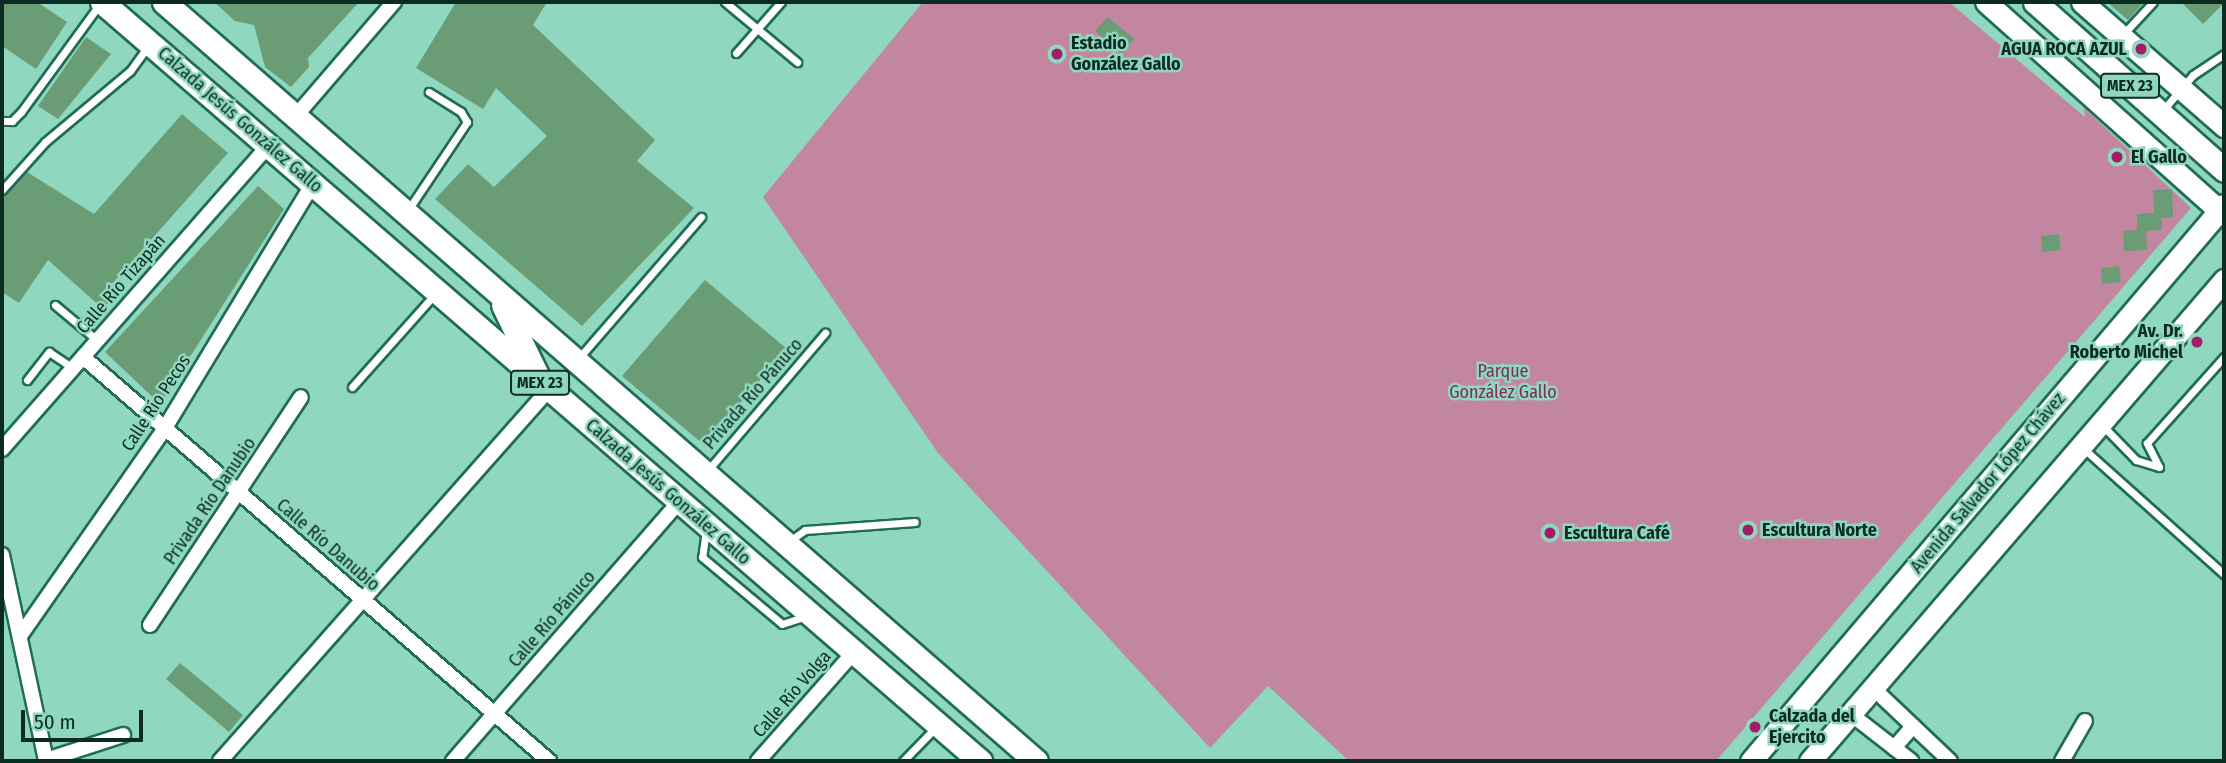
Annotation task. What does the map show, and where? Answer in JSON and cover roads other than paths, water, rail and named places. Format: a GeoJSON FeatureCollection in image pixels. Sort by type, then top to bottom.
{"type":"FeatureCollection","features":[{"type":"Feature","properties":{"kind":"main road","name":"Calzada Jesús González Gallo"},"geometry":{"type":"LineString","coordinates":[[102,2],[980,761]]}},
{"type":"Feature","properties":{"kind":"main road"},"geometry":{"type":"LineString","coordinates":[[1986,2],[2223,211]]}},
{"type":"Feature","properties":{"kind":"main road","name":"MEX 23"},"geometry":{"type":"LineString","coordinates":[[2035,2],[2224,170]]}},
{"type":"Feature","properties":{"kind":"main road"},"geometry":{"type":"LineString","coordinates":[[2082,2],[2224,125]]}},
{"type":"Feature","properties":{"kind":"main road","name":"MEX 23"},"geometry":{"type":"LineString","coordinates":[[173,5],[405,214],[1036,761]]}},
{"type":"Feature","properties":{"kind":"main road","name":"Avenida Salvador López Chávez"},"geometry":{"type":"LineString","coordinates":[[1751,761],[2223,211]]}},
{"type":"Feature","properties":{"kind":"main road"},"geometry":{"type":"LineString","coordinates":[[1810,761],[2224,280]]}},
{"type":"Feature","properties":{"kind":"main road"},"geometry":{"type":"LineString","coordinates":[[499,296],[545,387]]}},
{"type":"Feature","properties":{"kind":"street"},"geometry":{"type":"LineString","coordinates":[[295,117],[394,2]]}},
{"type":"Feature","properties":{"kind":"street","name":"Calle Río Tizapán"},"geometry":{"type":"LineString","coordinates":[[2,449],[269,145]]}},
{"type":"Feature","properties":{"kind":"street","name":"Calle Río Pecos"},"geometry":{"type":"LineString","coordinates":[[20,636],[165,428],[313,184]]}},
{"type":"Feature","properties":{"kind":"street","name":"Calle Río Danubio"},"geometry":{"type":"LineString","coordinates":[[78,362],[165,428],[549,761]]}},
{"type":"Feature","properties":{"kind":"street"},"geometry":{"type":"LineString","coordinates":[[220,761],[545,387]]}},
{"type":"Feature","properties":{"kind":"street","name":"Privada Río Danubio"},"geometry":{"type":"LineString","coordinates":[[150,625],[301,397]]}},
{"type":"Feature","properties":{"kind":"street","name":"Calle Río Pánuco"},"geometry":{"type":"LineString","coordinates":[[453,761],[680,501]]}},
{"type":"Feature","properties":{"kind":"street"},"geometry":{"type":"LineString","coordinates":[[2,555],[46,761],[123,735]]}},
{"type":"Feature","properties":{"kind":"street","name":"Calle Río Volga"},"geometry":{"type":"LineString","coordinates":[[758,761],[854,652]]}},
{"type":"Feature","properties":{"kind":"street"},"geometry":{"type":"LineString","coordinates":[[1874,689],[1950,761]]}},
{"type":"Feature","properties":{"kind":"street"},"geometry":{"type":"LineString","coordinates":[[1852,715],[1911,761]]}},
{"type":"Feature","properties":{"kind":"street"},"geometry":{"type":"LineString","coordinates":[[2062,761],[2085,721]]}},
{"type":"Feature","properties":{"kind":"street"},"geometry":{"type":"LineString","coordinates":[[1894,748],[1913,726]]}},
{"type":"Feature","properties":{"kind":"lane"},"geometry":{"type":"LineString","coordinates":[[2,121],[12,121],[21,112],[77,28],[102,2]]}},
{"type":"Feature","properties":{"kind":"lane"},"geometry":{"type":"LineString","coordinates":[[725,2],[754,30],[797,62]]}},
{"type":"Feature","properties":{"kind":"lane"},"geometry":{"type":"LineString","coordinates":[[736,53],[781,2]]}},
{"type":"Feature","properties":{"kind":"lane"},"geometry":{"type":"LineString","coordinates":[[2100,60],[2153,2]]}},
{"type":"Feature","properties":{"kind":"lane"},"geometry":{"type":"LineString","coordinates":[[2,190],[45,142],[130,71],[150,43]]}},
{"type":"Feature","properties":{"kind":"lane"},"geometry":{"type":"LineString","coordinates":[[2161,114],[2181,88],[2224,54]]}},
{"type":"Feature","properties":{"kind":"lane"},"geometry":{"type":"LineString","coordinates":[[405,214],[467,122],[461,111],[429,92]]}},
{"type":"Feature","properties":{"kind":"lane"},"geometry":{"type":"LineString","coordinates":[[575,362],[701,217]]}},
{"type":"Feature","properties":{"kind":"lane"},"geometry":{"type":"LineString","coordinates":[[352,387],[437,292]]}},
{"type":"Feature","properties":{"kind":"lane"},"geometry":{"type":"LineString","coordinates":[[55,305],[97,341]]}},
{"type":"Feature","properties":{"kind":"lane","name":"Privada Río Pánuco"},"geometry":{"type":"LineString","coordinates":[[705,474],[825,333]]}},
{"type":"Feature","properties":{"kind":"lane"},"geometry":{"type":"LineString","coordinates":[[27,380],[49,352],[78,362]]}},
{"type":"Feature","properties":{"kind":"lane"},"geometry":{"type":"LineString","coordinates":[[2100,424],[2136,460],[2159,467],[2147,443],[2224,357]]}},
{"type":"Feature","properties":{"kind":"lane"},"geometry":{"type":"LineString","coordinates":[[2081,446],[2224,574]]}},
{"type":"Feature","properties":{"kind":"lane"},"geometry":{"type":"LineString","coordinates":[[785,544],[805,530],[915,522]]}},
{"type":"Feature","properties":{"kind":"lane"},"geometry":{"type":"LineString","coordinates":[[903,761],[938,725]]}},
{"type":"Feature","properties":{"kind":"place","name":"AGUA ROCA AZUL"},"geometry":{"type":"Point","coordinates":[2141,49]}},
{"type":"Feature","properties":{"kind":"place","name":"Estadio González Gallo"},"geometry":{"type":"Point","coordinates":[1057,54]}},
{"type":"Feature","properties":{"kind":"place","name":"El Gallo"},"geometry":{"type":"Point","coordinates":[2117,157]}},
{"type":"Feature","properties":{"kind":"place","name":"Av. Dr. Roberto Michel"},"geometry":{"type":"Point","coordinates":[2197,342]}},
{"type":"Feature","properties":{"kind":"place","name":"Escultura Norte"},"geometry":{"type":"Point","coordinates":[1748,530]}},
{"type":"Feature","properties":{"kind":"place","name":"Escultura Café"},"geometry":{"type":"Point","coordinates":[1550,533]}},
{"type":"Feature","properties":{"kind":"place","name":"Calzada del Ejercito"},"geometry":{"type":"Point","coordinates":[1755,727]}},
{"type":"Feature","properties":{"kind":"park label","name":"Parque González Gallo"},"geometry":{"type":"Point","coordinates":[1503,382]}}]}
